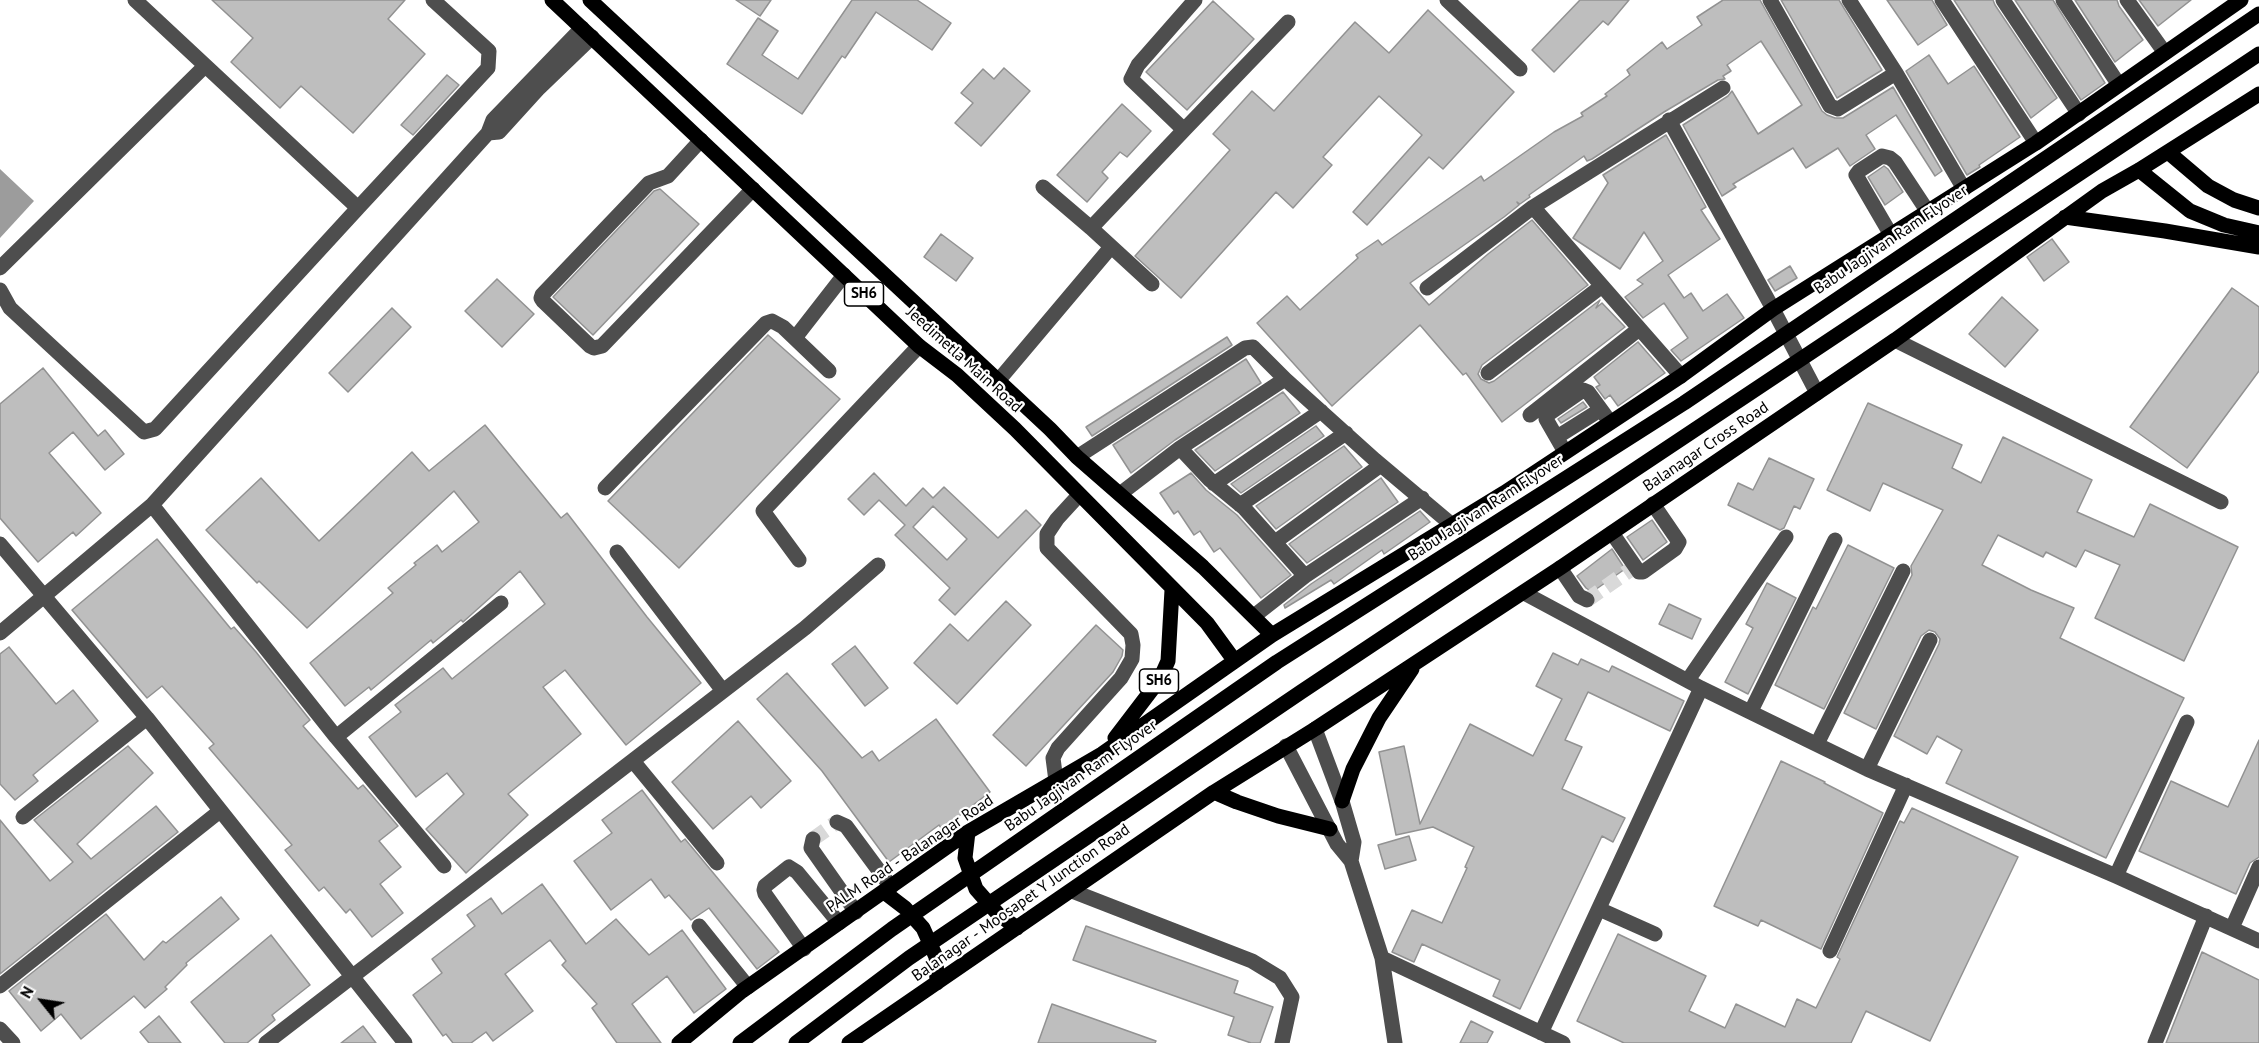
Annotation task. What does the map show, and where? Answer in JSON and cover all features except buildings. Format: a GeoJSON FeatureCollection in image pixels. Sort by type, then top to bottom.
{"type":"FeatureCollection","features":[{"type":"Feature","properties":{"kind":"main road","name":"Jeedimetla Main Road"},"geometry":{"type":"LineString","coordinates":[[552,0],[919,346],[957,375],[1015,429],[1207,623],[1234,660]]}},
{"type":"Feature","properties":{"kind":"main road","name":"Jeedimetla Main Road"},"geometry":{"type":"LineString","coordinates":[[590,0],[1077,457],[1203,567],[1272,635]]}},
{"type":"Feature","properties":{"kind":"main road"},"geometry":{"type":"LineString","coordinates":[[1102,753],[1272,635],[1504,493],[1681,376],[1773,309],[2036,143],[2241,0]]}},
{"type":"Feature","properties":{"kind":"main road","name":"Babu Jagjivan Ram Flyover"},"geometry":{"type":"LineString","coordinates":[[741,1043],[892,929],[1277,662],[1684,403],[2259,14]]}},
{"type":"Feature","properties":{"kind":"main road"},"geometry":{"type":"LineString","coordinates":[[796,1043],[909,958],[1291,699],[2259,54]]}},
{"type":"Feature","properties":{"kind":"main road","name":"Balanagar Cross Road"},"geometry":{"type":"LineString","coordinates":[[1287,746],[1524,593],[1895,340],[2102,191],[2259,94]]}},
{"type":"Feature","properties":{"kind":"main road"},"geometry":{"type":"LineString","coordinates":[[697,136],[710,112]]}},
{"type":"Feature","properties":{"kind":"main road"},"geometry":{"type":"LineString","coordinates":[[2168,152],[2208,186],[2234,200],[2259,208]]}},
{"type":"Feature","properties":{"kind":"main road"},"geometry":{"type":"LineString","coordinates":[[2139,170],[2190,211],[2224,225],[2259,233]]}},
{"type":"Feature","properties":{"kind":"main road"},"geometry":{"type":"LineString","coordinates":[[2065,217],[2223,240],[2259,248]]}},
{"type":"Feature","properties":{"kind":"main road","name":"SH6"},"geometry":{"type":"LineString","coordinates":[[1102,753],[1143,704],[1160,679],[1168,661],[1172,590]]}},
{"type":"Feature","properties":{"kind":"main road"},"geometry":{"type":"LineString","coordinates":[[1342,801],[1353,769],[1379,718],[1415,664]]}},
{"type":"Feature","properties":{"kind":"main road"},"geometry":{"type":"LineString","coordinates":[[1214,792],[1287,746]]}},
{"type":"Feature","properties":{"kind":"main road","name":"PALM Road - Balanagar Road"},"geometry":{"type":"LineString","coordinates":[[679,1043],[745,989],[968,832],[1102,753]]}},
{"type":"Feature","properties":{"kind":"main road"},"geometry":{"type":"LineString","coordinates":[[1214,792],[1278,816],[1330,828]]}},
{"type":"Feature","properties":{"kind":"main road","name":"Balanagar - Moosapet Y Junction Road"},"geometry":{"type":"LineString","coordinates":[[849,1043],[1214,792]]}},
{"type":"Feature","properties":{"kind":"main road"},"geometry":{"type":"LineString","coordinates":[[968,832],[965,858],[976,889],[998,914],[1017,928]]}},
{"type":"Feature","properties":{"kind":"main road"},"geometry":{"type":"LineString","coordinates":[[888,889],[923,928],[936,957],[937,983]]}},
{"type":"Feature","properties":{"kind":"street"},"geometry":{"type":"LineString","coordinates":[[135,0],[204,67],[358,208]]}},
{"type":"Feature","properties":{"kind":"street"},"geometry":{"type":"LineString","coordinates":[[0,290],[10,308],[144,432],[155,429],[488,68],[489,51],[433,0]]}},
{"type":"Feature","properties":{"kind":"street"},"geometry":{"type":"LineString","coordinates":[[1184,130],[1131,79],[1138,66],[1196,0]]}},
{"type":"Feature","properties":{"kind":"street"},"geometry":{"type":"LineString","coordinates":[[1447,0],[1520,69]]}},
{"type":"Feature","properties":{"kind":"street"},"geometry":{"type":"LineString","coordinates":[[1770,0],[1830,106],[1838,109],[1896,73]]}},
{"type":"Feature","properties":{"kind":"street"},"geometry":{"type":"LineString","coordinates":[[1849,0],[1896,73],[1964,189]]}},
{"type":"Feature","properties":{"kind":"street"},"geometry":{"type":"LineString","coordinates":[[1942,0],[2036,143]]}},
{"type":"Feature","properties":{"kind":"street"},"geometry":{"type":"LineString","coordinates":[[2003,0],[2079,114]]}},
{"type":"Feature","properties":{"kind":"street"},"geometry":{"type":"LineString","coordinates":[[2063,0],[2118,86]]}},
{"type":"Feature","properties":{"kind":"street"},"geometry":{"type":"LineString","coordinates":[[2127,0],[2165,53]]}},
{"type":"Feature","properties":{"kind":"street"},"geometry":{"type":"LineString","coordinates":[[1091,228],[1288,22]]}},
{"type":"Feature","properties":{"kind":"street"},"geometry":{"type":"LineString","coordinates":[[0,633],[152,505],[488,133],[499,132],[587,32]]}},
{"type":"Feature","properties":{"kind":"street"},"geometry":{"type":"LineString","coordinates":[[0,268],[204,67]]}},
{"type":"Feature","properties":{"kind":"street"},"geometry":{"type":"LineString","coordinates":[[1427,288],[1533,207],[1723,88]]}},
{"type":"Feature","properties":{"kind":"street"},"geometry":{"type":"LineString","coordinates":[[1669,120],[1817,393]]}},
{"type":"Feature","properties":{"kind":"street"},"geometry":{"type":"LineString","coordinates":[[697,136],[668,176],[650,183],[542,295],[543,301],[590,346],[594,348],[602,346],[753,189]]}},
{"type":"Feature","properties":{"kind":"street"},"geometry":{"type":"LineString","coordinates":[[1891,235],[1856,175],[1858,171],[1882,156],[1895,162],[1928,212]]}},
{"type":"Feature","properties":{"kind":"street"},"geometry":{"type":"LineString","coordinates":[[1043,187],[1152,284]]}},
{"type":"Feature","properties":{"kind":"street"},"geometry":{"type":"LineString","coordinates":[[1533,207],[1681,376]]}},
{"type":"Feature","properties":{"kind":"street"},"geometry":{"type":"LineString","coordinates":[[998,381],[1112,247]]}},
{"type":"Feature","properties":{"kind":"street"},"geometry":{"type":"LineString","coordinates":[[795,338],[844,275]]}},
{"type":"Feature","properties":{"kind":"street"},"geometry":{"type":"LineString","coordinates":[[1488,373],[1602,286]]}},
{"type":"Feature","properties":{"kind":"street"},"geometry":{"type":"LineString","coordinates":[[605,488],[766,322],[778,323],[829,371]]}},
{"type":"Feature","properties":{"kind":"street"},"geometry":{"type":"LineString","coordinates":[[1530,415],[1639,328]]}},
{"type":"Feature","properties":{"kind":"street"},"geometry":{"type":"LineString","coordinates":[[1895,340],[2221,502]]}},
{"type":"Feature","properties":{"kind":"street"},"geometry":{"type":"LineString","coordinates":[[799,560],[763,511],[919,346]]}},
{"type":"Feature","properties":{"kind":"street"},"geometry":{"type":"LineString","coordinates":[[1077,457],[1245,348],[1253,347],[1346,434],[1451,524]]}},
{"type":"Feature","properties":{"kind":"street"},"geometry":{"type":"LineString","coordinates":[[1120,494],[1180,448],[1285,379]]}},
{"type":"Feature","properties":{"kind":"street"},"geometry":{"type":"LineString","coordinates":[[1565,452],[1546,419],[1547,415],[1583,390],[1588,392],[1610,422]]}},
{"type":"Feature","properties":{"kind":"street"},"geometry":{"type":"LineString","coordinates":[[1557,437],[1600,410]]}},
{"type":"Feature","properties":{"kind":"street"},"geometry":{"type":"LineString","coordinates":[[1214,484],[1321,411]]}},
{"type":"Feature","properties":{"kind":"street"},"geometry":{"type":"LineString","coordinates":[[1240,505],[1346,434]]}},
{"type":"Feature","properties":{"kind":"street"},"geometry":{"type":"LineString","coordinates":[[1180,448],[1214,484],[1240,505],[1305,576]]}},
{"type":"Feature","properties":{"kind":"street"},"geometry":{"type":"LineString","coordinates":[[1275,542],[1381,465]]}},
{"type":"Feature","properties":{"kind":"street"},"geometry":{"type":"LineString","coordinates":[[1056,781],[1053,758],[1058,747],[1121,678],[1132,659],[1131,634],[1047,548],[1047,534],[1079,495]]}},
{"type":"Feature","properties":{"kind":"street"},"geometry":{"type":"LineString","coordinates":[[1254,616],[1305,576],[1422,498]]}},
{"type":"Feature","properties":{"kind":"street"},"geometry":{"type":"LineString","coordinates":[[1609,535],[1640,572],[1643,572],[1675,549],[1679,542],[1653,504]]}},
{"type":"Feature","properties":{"kind":"street"},"geometry":{"type":"LineString","coordinates":[[152,505],[336,737],[444,866]]}},
{"type":"Feature","properties":{"kind":"street"},"geometry":{"type":"LineString","coordinates":[[1609,535],[1630,570]]}},
{"type":"Feature","properties":{"kind":"street"},"geometry":{"type":"LineString","coordinates":[[1541,1033],[1599,909],[1695,684],[1786,537]]}},
{"type":"Feature","properties":{"kind":"street"},"geometry":{"type":"LineString","coordinates":[[1751,711],[1835,540]]}},
{"type":"Feature","properties":{"kind":"street"},"geometry":{"type":"LineString","coordinates":[[0,544],[147,718],[405,1043]]}},
{"type":"Feature","properties":{"kind":"street"},"geometry":{"type":"LineString","coordinates":[[617,552],[723,691]]}},
{"type":"Feature","properties":{"kind":"street"},"geometry":{"type":"LineString","coordinates":[[266,1043],[805,628],[878,566]]}},
{"type":"Feature","properties":{"kind":"street"},"geometry":{"type":"LineString","coordinates":[[1560,568],[1579,596],[1587,600]]}},
{"type":"Feature","properties":{"kind":"street"},"geometry":{"type":"LineString","coordinates":[[1817,744],[1903,571]]}},
{"type":"Feature","properties":{"kind":"street"},"geometry":{"type":"LineString","coordinates":[[1524,593],[1695,684],[1868,769],[2116,876],[2259,941]]}},
{"type":"Feature","properties":{"kind":"street"},"geometry":{"type":"LineString","coordinates":[[336,737],[501,603]]}},
{"type":"Feature","properties":{"kind":"street"},"geometry":{"type":"LineString","coordinates":[[1868,769],[1930,640]]}},
{"type":"Feature","properties":{"kind":"street"},"geometry":{"type":"LineString","coordinates":[[22,817],[147,718]]}},
{"type":"Feature","properties":{"kind":"street"},"geometry":{"type":"LineString","coordinates":[[2116,876],[2187,722]]}},
{"type":"Feature","properties":{"kind":"street"},"geometry":{"type":"LineString","coordinates":[[1315,729],[1342,801],[1354,842],[1351,861]]}},
{"type":"Feature","properties":{"kind":"street"},"geometry":{"type":"LineString","coordinates":[[1287,746],[1297,770],[1337,844],[1351,861],[1382,958],[1395,1043]]}},
{"type":"Feature","properties":{"kind":"street"},"geometry":{"type":"LineString","coordinates":[[633,760],[717,863]]}},
{"type":"Feature","properties":{"kind":"street"},"geometry":{"type":"LineString","coordinates":[[1830,951],[1906,785]]}},
{"type":"Feature","properties":{"kind":"street"},"geometry":{"type":"LineString","coordinates":[[0,986],[220,811]]}},
{"type":"Feature","properties":{"kind":"street"},"geometry":{"type":"LineString","coordinates":[[837,822],[846,826],[888,889]]}},
{"type":"Feature","properties":{"kind":"street"},"geometry":{"type":"LineString","coordinates":[[813,838],[811,848],[856,912]]}},
{"type":"Feature","properties":{"kind":"street"},"geometry":{"type":"LineString","coordinates":[[804,949],[764,890],[765,886],[789,867],[797,872],[839,923]]}},
{"type":"Feature","properties":{"kind":"street"},"geometry":{"type":"LineString","coordinates":[[2232,928],[2259,867]]}},
{"type":"Feature","properties":{"kind":"street"},"geometry":{"type":"LineString","coordinates":[[1072,891],[1252,961],[1280,978],[1292,997],[1282,1043]]}},
{"type":"Feature","properties":{"kind":"street"},"geometry":{"type":"LineString","coordinates":[[1599,909],[1655,934]]}},
{"type":"Feature","properties":{"kind":"street"},"geometry":{"type":"LineString","coordinates":[[2155,1043],[2206,916]]}},
{"type":"Feature","properties":{"kind":"street"},"geometry":{"type":"LineString","coordinates":[[699,926],[745,989]]}},
{"type":"Feature","properties":{"kind":"street"},"geometry":{"type":"LineString","coordinates":[[1382,958],[1563,1043]]}},
{"type":"Feature","properties":{"kind":"street"},"geometry":{"type":"LineString","coordinates":[[0,1029],[13,1043]]}},
{"type":"Feature","properties":{"kind":"shaded area"},"geometry":{"type":"Polygon","coordinates":[[[0,169],[34,201],[0,238],[0,169]]]}},
{"type":"Feature","properties":{"kind":"tunnel"},"geometry":{"type":"LineString","coordinates":[[1587,600],[1630,570]]}},
{"type":"Feature","properties":{"kind":"tunnel"},"geometry":{"type":"LineString","coordinates":[[813,839],[837,822]]}}]}
